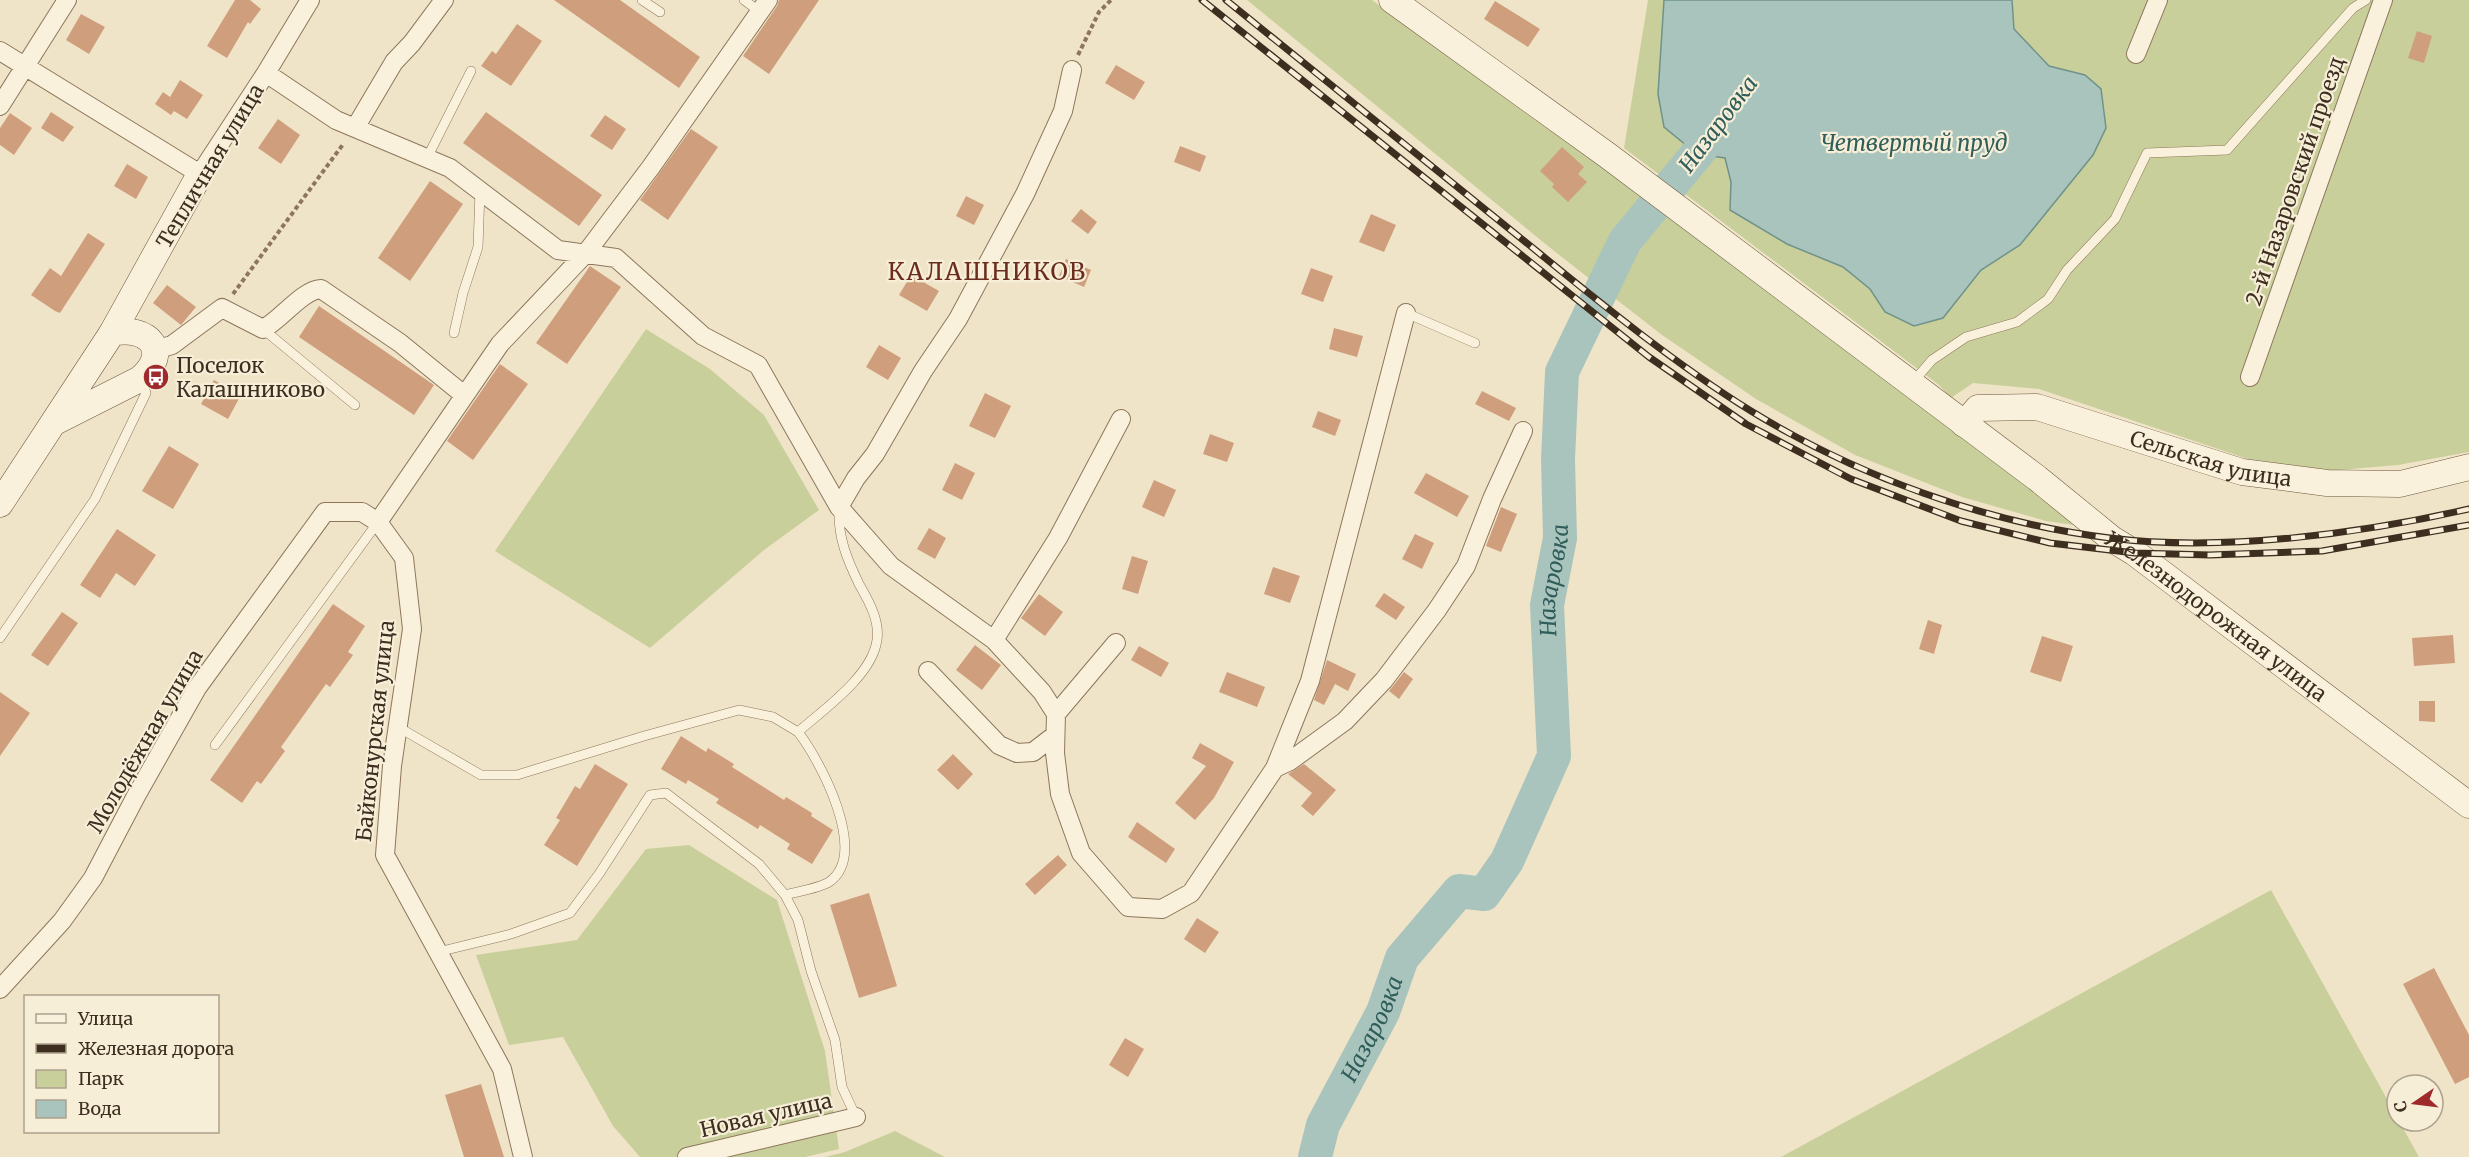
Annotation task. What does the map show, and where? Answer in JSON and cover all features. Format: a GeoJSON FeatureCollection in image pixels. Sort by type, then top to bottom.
{"type":"FeatureCollection","features":[{"type":"Feature","properties":{"kind":"street"},"geometry":{"type":"LineString","coordinates":[[0,106],[67,0]]}},
{"type":"Feature","properties":{"kind":"street","name":"Тепличная улица"},"geometry":{"type":"LineString","coordinates":[[0,504],[112,333],[200,174],[266,73],[310,0]]}},
{"type":"Feature","properties":{"kind":"street"},"geometry":{"type":"LineString","coordinates":[[355,128],[394,62],[412,43],[444,0]]}},
{"type":"Feature","properties":{"kind":"street","name":"Железнодорожная улица"},"geometry":{"type":"LineString","coordinates":[[1392,0],[1607,155],[1964,424],[2112,539],[2463,794]]}},
{"type":"Feature","properties":{"kind":"street"},"geometry":{"type":"LineString","coordinates":[[2136,54],[2158,0]]}},
{"type":"Feature","properties":{"kind":"street","name":"2-й Назаровский проезд"},"geometry":{"type":"LineString","coordinates":[[2250,377],[2383,0]]}},
{"type":"Feature","properties":{"kind":"street"},"geometry":{"type":"LineString","coordinates":[[378,522],[500,344],[586,253],[651,167],[764,6]]}},
{"type":"Feature","properties":{"kind":"street"},"geometry":{"type":"LineString","coordinates":[[0,51],[200,174]]}},
{"type":"Feature","properties":{"kind":"street"},"geometry":{"type":"LineString","coordinates":[[839,507],[856,478],[875,454],[923,371],[958,319],[1025,194],[1062,111],[1072,70]]}},
{"type":"Feature","properties":{"kind":"street"},"geometry":{"type":"LineString","coordinates":[[266,73],[336,120],[450,168],[558,250],[616,258],[703,336],[758,365],[839,507],[891,566],[994,640],[1042,692],[1056,714],[1055,735],[1060,794],[1081,853],[1128,907],[1162,909],[1191,893],[1275,768],[1310,681],[1406,313]]}},
{"type":"Feature","properties":{"kind":"street"},"geometry":{"type":"LineString","coordinates":[[155,350],[172,345],[222,308],[263,329],[272,325],[314,289],[321,289],[400,343],[464,395]]}},
{"type":"Feature","properties":{"kind":"street"},"geometry":{"type":"LineString","coordinates":[[112,333],[125,330],[139,333],[152,342],[155,350],[152,369],[140,379]]}},
{"type":"Feature","properties":{"kind":"street","name":"Тепличная улица"},"geometry":{"type":"LineString","coordinates":[[55,422],[140,379]]}},
{"type":"Feature","properties":{"kind":"street","name":"Сельская улица"},"geometry":{"type":"LineString","coordinates":[[1964,424],[1978,408],[2037,407],[2242,472],[2327,483],[2400,484],[2469,467]]}},
{"type":"Feature","properties":{"kind":"street"},"geometry":{"type":"LineString","coordinates":[[994,640],[1058,538],[1121,419]]}},
{"type":"Feature","properties":{"kind":"street"},"geometry":{"type":"LineString","coordinates":[[1275,768],[1290,761],[1345,721],[1384,680],[1437,610],[1466,566],[1492,499],[1523,431]]}},
{"type":"Feature","properties":{"kind":"street","name":"Молодёжная улица"},"geometry":{"type":"LineString","coordinates":[[0,989],[63,921],[93,878],[197,688],[325,512],[362,512],[378,522]]}},
{"type":"Feature","properties":{"kind":"street","name":"Байконурская улица"},"geometry":{"type":"LineString","coordinates":[[378,522],[404,558],[412,629],[392,766],[385,855],[502,1069],[523,1157]]}},
{"type":"Feature","properties":{"kind":"street"},"geometry":{"type":"LineString","coordinates":[[1056,714],[1116,643]]}},
{"type":"Feature","properties":{"kind":"street"},"geometry":{"type":"LineString","coordinates":[[928,671],[999,745],[1017,753],[1033,752],[1055,735]]}},
{"type":"Feature","properties":{"kind":"street","name":"Новая улица"},"geometry":{"type":"LineString","coordinates":[[687,1157],[856,1117]]}},
{"type":"Feature","properties":{"kind":"lane"},"geometry":{"type":"LineString","coordinates":[[642,0],[660,12]]}},
{"type":"Feature","properties":{"kind":"lane"},"geometry":{"type":"LineString","coordinates":[[744,0],[764,6]]}},
{"type":"Feature","properties":{"kind":"lane"},"geometry":{"type":"LineString","coordinates":[[1911,384],[1932,360],[1966,337],[2017,322],[2048,299],[2067,270],[2115,219],[2147,153],[2227,150],[2353,8],[2366,0]]}},
{"type":"Feature","properties":{"kind":"lane"},"geometry":{"type":"LineString","coordinates":[[427,158],[471,71]]}},
{"type":"Feature","properties":{"kind":"lane"},"geometry":{"type":"LineString","coordinates":[[454,333],[463,293],[478,247],[480,191]]}},
{"type":"Feature","properties":{"kind":"lane"},"geometry":{"type":"LineString","coordinates":[[1406,313],[1475,343]]}},
{"type":"Feature","properties":{"kind":"lane"},"geometry":{"type":"LineString","coordinates":[[263,329],[355,405]]}},
{"type":"Feature","properties":{"kind":"lane"},"geometry":{"type":"LineString","coordinates":[[0,638],[95,499],[146,393],[140,379]]}},
{"type":"Feature","properties":{"kind":"lane"},"geometry":{"type":"LineString","coordinates":[[798,732],[853,682],[871,660],[878,638],[873,611],[846,557],[838,530],[839,507]]}},
{"type":"Feature","properties":{"kind":"lane"},"geometry":{"type":"LineString","coordinates":[[215,745],[378,522]]}},
{"type":"Feature","properties":{"kind":"lane"},"geometry":{"type":"LineString","coordinates":[[398,727],[481,775],[517,775],[739,710],[773,717],[798,732],[810,747],[835,801],[846,843],[842,866],[829,882],[785,895]]}},
{"type":"Feature","properties":{"kind":"lane"},"geometry":{"type":"LineString","coordinates":[[438,952],[511,934],[570,913],[599,874],[650,795],[666,793],[759,864],[785,895],[798,920],[811,971],[835,1040],[842,1088],[856,1117]]}},
{"type":"Feature","properties":{"kind":"path"},"geometry":{"type":"LineString","coordinates":[[1072,70],[1099,12],[1111,0]]}},
{"type":"Feature","properties":{"kind":"path"},"geometry":{"type":"LineString","coordinates":[[222,308],[355,128]]}},
{"type":"Feature","properties":{"kind":"green space"},"geometry":{"type":"Polygon","coordinates":[[[1247,0],[1372,0],[1531,114],[2088,527],[2046,521],[1962,497],[1855,455],[1756,399],[1662,335],[1554,251],[1247,0]]]}},
{"type":"Feature","properties":{"kind":"green space"},"geometry":{"type":"Polygon","coordinates":[[[1648,0],[1664,0],[1663,8],[1697,154],[1725,158],[1731,182],[1730,210],[1787,244],[1843,267],[1870,289],[1885,312],[1943,318],[1981,270],[2020,245],[2093,155],[2085,75],[2049,66],[2014,29],[2012,0],[2469,0],[2469,452],[2398,465],[2327,471],[2248,459],[2039,389],[1973,383],[1951,398],[1939,385],[1624,148],[1648,0]]]}},
{"type":"Feature","properties":{"kind":"green space"},"geometry":{"type":"Polygon","coordinates":[[[646,329],[710,369],[764,415],[819,510],[764,550],[650,648],[495,551],[646,329]]]}},
{"type":"Feature","properties":{"kind":"green space"},"geometry":{"type":"Polygon","coordinates":[[[689,845],[777,900],[825,1051],[839,1149],[805,1157],[640,1157],[613,1126],[563,1037],[509,1045],[476,955],[577,940],[646,849],[689,845]]]}},
{"type":"Feature","properties":{"kind":"green space"},"geometry":{"type":"Polygon","coordinates":[[[2271,890],[2385,1095],[2385,1133],[2406,1133],[2419,1157],[1781,1157],[2271,890]]]}},
{"type":"Feature","properties":{"kind":"green space"},"geometry":{"type":"Polygon","coordinates":[[[895,1131],[945,1157],[825,1157],[845,1152],[895,1131]]]}},
{"type":"Feature","properties":{"kind":"water","name":"Четвертый пруд"},"geometry":{"type":"Polygon","coordinates":[[[1664,0],[2012,0],[2014,29],[2049,66],[2085,75],[2101,89],[2106,128],[2093,155],[2020,245],[1981,270],[1943,318],[1914,326],[1885,312],[1870,289],[1843,267],[1787,244],[1730,210],[1731,182],[1725,158],[1697,154],[1664,127],[1658,94],[1664,0]]]}},
{"type":"Feature","properties":{"kind":"building"},"geometry":{"type":"Polygon","coordinates":[[[235,0],[250,0],[261,9],[250,24],[248,22],[227,58],[207,46],[235,0]]]}},
{"type":"Feature","properties":{"kind":"building"},"geometry":{"type":"Polygon","coordinates":[[[554,0],[620,0],[700,57],[679,88],[554,0]]]}},
{"type":"Feature","properties":{"kind":"building"},"geometry":{"type":"Polygon","coordinates":[[[779,0],[819,0],[769,74],[743,56],[779,0]]]}},
{"type":"Feature","properties":{"kind":"building"},"geometry":{"type":"Polygon","coordinates":[[[1495,1],[1540,29],[1528,47],[1484,19],[1495,1]]]}},
{"type":"Feature","properties":{"kind":"building"},"geometry":{"type":"Polygon","coordinates":[[[81,14],[105,27],[89,54],[66,40],[81,14]]]}},
{"type":"Feature","properties":{"kind":"building"},"geometry":{"type":"Polygon","coordinates":[[[517,24],[542,41],[511,86],[481,66],[492,51],[496,54],[517,24]]]}},
{"type":"Feature","properties":{"kind":"building"},"geometry":{"type":"Polygon","coordinates":[[[2417,31],[2432,36],[2424,63],[2408,58],[2417,31]]]}},
{"type":"Feature","properties":{"kind":"building"},"geometry":{"type":"Polygon","coordinates":[[[1116,65],[1145,82],[1134,100],[1105,83],[1116,65]]]}},
{"type":"Feature","properties":{"kind":"building"},"geometry":{"type":"Polygon","coordinates":[[[180,80],[203,95],[187,119],[174,111],[171,115],[155,104],[163,92],[170,97],[180,80]]]}},
{"type":"Feature","properties":{"kind":"building"},"geometry":{"type":"Polygon","coordinates":[[[51,112],[74,127],[63,142],[41,128],[51,112]]]}},
{"type":"Feature","properties":{"kind":"building"},"geometry":{"type":"Polygon","coordinates":[[[486,112],[602,195],[579,226],[463,143],[486,112]]]}},
{"type":"Feature","properties":{"kind":"building"},"geometry":{"type":"Polygon","coordinates":[[[10,113],[32,128],[14,155],[0,145],[0,128],[10,113]]]}},
{"type":"Feature","properties":{"kind":"building"},"geometry":{"type":"Polygon","coordinates":[[[605,115],[626,129],[612,150],[590,136],[605,115]]]}},
{"type":"Feature","properties":{"kind":"building"},"geometry":{"type":"Polygon","coordinates":[[[278,119],[300,135],[281,164],[258,148],[278,119]]]}},
{"type":"Feature","properties":{"kind":"building"},"geometry":{"type":"Polygon","coordinates":[[[691,129],[718,147],[668,220],[640,200],[691,129]]]}},
{"type":"Feature","properties":{"kind":"building"},"geometry":{"type":"Polygon","coordinates":[[[1180,146],[1206,156],[1200,172],[1174,162],[1180,146]]]}},
{"type":"Feature","properties":{"kind":"building"},"geometry":{"type":"Polygon","coordinates":[[[1562,147],[1584,167],[1578,174],[1587,182],[1568,202],[1552,187],[1554,184],[1540,171],[1562,147]]]}},
{"type":"Feature","properties":{"kind":"building"},"geometry":{"type":"Polygon","coordinates":[[[127,164],[148,177],[136,199],[114,186],[127,164]]]}},
{"type":"Feature","properties":{"kind":"building"},"geometry":{"type":"Polygon","coordinates":[[[430,181],[463,204],[410,281],[378,258],[430,181]]]}},
{"type":"Feature","properties":{"kind":"building"},"geometry":{"type":"Polygon","coordinates":[[[966,196],[984,205],[974,225],[956,216],[966,196]]]}},
{"type":"Feature","properties":{"kind":"building"},"geometry":{"type":"Polygon","coordinates":[[[1081,209],[1097,222],[1088,234],[1071,221],[1081,209]]]}},
{"type":"Feature","properties":{"kind":"building"},"geometry":{"type":"Polygon","coordinates":[[[1371,214],[1396,225],[1384,252],[1359,242],[1371,214]]]}},
{"type":"Feature","properties":{"kind":"building"},"geometry":{"type":"Polygon","coordinates":[[[88,233],[105,244],[60,313],[31,295],[50,268],[61,276],[88,233]]]}},
{"type":"Feature","properties":{"kind":"building"},"geometry":{"type":"Polygon","coordinates":[[[1066,259],[1091,270],[1084,287],[1059,276],[1066,259]]]}},
{"type":"Feature","properties":{"kind":"building"},"geometry":{"type":"Polygon","coordinates":[[[590,266],[621,287],[567,364],[536,343],[590,266]]]}},
{"type":"Feature","properties":{"kind":"building"},"geometry":{"type":"Polygon","coordinates":[[[1311,268],[1333,276],[1323,302],[1301,294],[1311,268]]]}},
{"type":"Feature","properties":{"kind":"building"},"geometry":{"type":"Polygon","coordinates":[[[911,275],[939,291],[927,311],[899,295],[911,275]]]}},
{"type":"Feature","properties":{"kind":"building"},"geometry":{"type":"Polygon","coordinates":[[[167,285],[196,307],[181,325],[153,303],[167,285]]]}},
{"type":"Feature","properties":{"kind":"building"},"geometry":{"type":"Polygon","coordinates":[[[319,306],[434,385],[414,415],[299,337],[319,306]]]}},
{"type":"Feature","properties":{"kind":"building"},"geometry":{"type":"Polygon","coordinates":[[[1334,328],[1363,336],[1357,357],[1329,349],[1334,328]]]}},
{"type":"Feature","properties":{"kind":"building"},"geometry":{"type":"Polygon","coordinates":[[[879,345],[901,358],[888,380],[866,367],[879,345]]]}},
{"type":"Feature","properties":{"kind":"building"},"geometry":{"type":"Polygon","coordinates":[[[500,364],[528,384],[473,460],[447,441],[500,364]]]}},
{"type":"Feature","properties":{"kind":"building"},"geometry":{"type":"Polygon","coordinates":[[[214,380],[241,395],[228,419],[201,404],[214,380]]]}},
{"type":"Feature","properties":{"kind":"building"},"geometry":{"type":"Polygon","coordinates":[[[1482,391],[1516,408],[1509,421],[1475,404],[1482,391]]]}},
{"type":"Feature","properties":{"kind":"building"},"geometry":{"type":"Polygon","coordinates":[[[985,393],[1011,406],[995,438],[969,426],[985,393]]]}},
{"type":"Feature","properties":{"kind":"building"},"geometry":{"type":"Polygon","coordinates":[[[1318,411],[1341,420],[1335,436],[1312,427],[1318,411]]]}},
{"type":"Feature","properties":{"kind":"building"},"geometry":{"type":"Polygon","coordinates":[[[1210,434],[1234,443],[1227,462],[1203,454],[1210,434]]]}},
{"type":"Feature","properties":{"kind":"building"},"geometry":{"type":"Polygon","coordinates":[[[169,446],[199,464],[173,509],[142,491],[169,446]]]}},
{"type":"Feature","properties":{"kind":"building"},"geometry":{"type":"Polygon","coordinates":[[[955,463],[975,473],[962,500],[942,490],[955,463]]]}},
{"type":"Feature","properties":{"kind":"building"},"geometry":{"type":"Polygon","coordinates":[[[1426,473],[1469,496],[1457,517],[1414,493],[1426,473]]]}},
{"type":"Feature","properties":{"kind":"building"},"geometry":{"type":"Polygon","coordinates":[[[1154,480],[1176,490],[1164,517],[1142,507],[1154,480]]]}},
{"type":"Feature","properties":{"kind":"building"},"geometry":{"type":"Polygon","coordinates":[[[1501,507],[1517,514],[1501,552],[1486,546],[1501,507]]]}},
{"type":"Feature","properties":{"kind":"building"},"geometry":{"type":"Polygon","coordinates":[[[929,528],[946,538],[935,559],[917,549],[929,528]]]}},
{"type":"Feature","properties":{"kind":"building"},"geometry":{"type":"Polygon","coordinates":[[[117,529],[156,555],[135,586],[116,573],[100,598],[80,585],[117,529]]]}},
{"type":"Feature","properties":{"kind":"building"},"geometry":{"type":"Polygon","coordinates":[[[1415,534],[1434,543],[1422,569],[1402,559],[1415,534]]]}},
{"type":"Feature","properties":{"kind":"building"},"geometry":{"type":"Polygon","coordinates":[[[1132,556],[1148,561],[1138,594],[1122,589],[1132,556]]]}},
{"type":"Feature","properties":{"kind":"building"},"geometry":{"type":"Polygon","coordinates":[[[1273,567],[1300,576],[1290,603],[1264,594],[1273,567]]]}},
{"type":"Feature","properties":{"kind":"building"},"geometry":{"type":"Polygon","coordinates":[[[1384,593],[1405,607],[1396,620],[1375,606],[1384,593]]]}},
{"type":"Feature","properties":{"kind":"building"},"geometry":{"type":"Polygon","coordinates":[[[1039,594],[1063,612],[1045,636],[1021,618],[1039,594]]]}},
{"type":"Feature","properties":{"kind":"building"},"geometry":{"type":"Polygon","coordinates":[[[333,604],[365,626],[348,652],[353,655],[330,687],[326,684],[281,747],[285,751],[261,784],[257,781],[242,803],[210,780],[333,604]]]}},
{"type":"Feature","properties":{"kind":"building"},"geometry":{"type":"Polygon","coordinates":[[[62,612],[78,623],[48,666],[31,655],[62,612]]]}},
{"type":"Feature","properties":{"kind":"building"},"geometry":{"type":"Polygon","coordinates":[[[1928,620],[1942,625],[1934,654],[1919,649],[1928,620]]]}},
{"type":"Feature","properties":{"kind":"building"},"geometry":{"type":"Polygon","coordinates":[[[2453,635],[2455,663],[2414,666],[2412,638],[2453,635]]]}},
{"type":"Feature","properties":{"kind":"building"},"geometry":{"type":"Polygon","coordinates":[[[2042,636],[2073,646],[2061,682],[2030,672],[2042,636]]]}},
{"type":"Feature","properties":{"kind":"building"},"geometry":{"type":"Polygon","coordinates":[[[975,645],[1001,665],[982,690],[956,670],[975,645]]]}},
{"type":"Feature","properties":{"kind":"building"},"geometry":{"type":"Polygon","coordinates":[[[1139,646],[1169,663],[1161,677],[1131,660],[1139,646]]]}},
{"type":"Feature","properties":{"kind":"building"},"geometry":{"type":"Polygon","coordinates":[[[1327,660],[1356,674],[1348,691],[1335,684],[1324,705],[1314,700],[1327,660]]]}},
{"type":"Feature","properties":{"kind":"building"},"geometry":{"type":"Polygon","coordinates":[[[1227,672],[1265,687],[1257,707],[1219,692],[1227,672]]]}},
{"type":"Feature","properties":{"kind":"building"},"geometry":{"type":"Polygon","coordinates":[[[1404,672],[1413,679],[1399,699],[1389,691],[1404,672]]]}},
{"type":"Feature","properties":{"kind":"building"},"geometry":{"type":"Polygon","coordinates":[[[0,692],[30,713],[0,756],[0,692]]]}},
{"type":"Feature","properties":{"kind":"building"},"geometry":{"type":"Polygon","coordinates":[[[2419,701],[2435,701],[2435,722],[2419,721],[2419,701]]]}},
{"type":"Feature","properties":{"kind":"building"},"geometry":{"type":"Polygon","coordinates":[[[681,736],[706,752],[708,748],[734,764],[732,767],[784,800],[786,797],[812,813],[811,816],[833,830],[812,864],[787,849],[790,844],[760,825],[758,829],[716,803],[719,799],[688,780],[686,784],[661,769],[681,736]]]}},
{"type":"Feature","properties":{"kind":"building"},"geometry":{"type":"Polygon","coordinates":[[[1200,743],[1234,762],[1214,798],[1195,820],[1175,803],[1206,766],[1192,758],[1200,743]]]}},
{"type":"Feature","properties":{"kind":"building"},"geometry":{"type":"Polygon","coordinates":[[[953,754],[973,774],[958,790],[937,770],[953,754]]]}},
{"type":"Feature","properties":{"kind":"building"},"geometry":{"type":"Polygon","coordinates":[[[595,764],[628,784],[577,866],[544,845],[560,820],[556,818],[575,786],[580,789],[595,764]]]}},
{"type":"Feature","properties":{"kind":"building"},"geometry":{"type":"Polygon","coordinates":[[[1304,764],[1336,790],[1313,816],[1301,806],[1312,793],[1288,774],[1304,764]]]}},
{"type":"Feature","properties":{"kind":"building"},"geometry":{"type":"Polygon","coordinates":[[[1137,822],[1175,849],[1166,863],[1128,837],[1137,822]]]}},
{"type":"Feature","properties":{"kind":"building"},"geometry":{"type":"Polygon","coordinates":[[[1058,855],[1067,865],[1035,895],[1025,884],[1058,855]]]}},
{"type":"Feature","properties":{"kind":"building"},"geometry":{"type":"Polygon","coordinates":[[[869,893],[897,986],[859,998],[830,905],[869,893]]]}},
{"type":"Feature","properties":{"kind":"building"},"geometry":{"type":"Polygon","coordinates":[[[1197,918],[1219,932],[1205,953],[1184,939],[1197,918]]]}},
{"type":"Feature","properties":{"kind":"building"},"geometry":{"type":"Polygon","coordinates":[[[2434,968],[2469,1035],[2469,1077],[2455,1084],[2403,984],[2434,968]]]}},
{"type":"Feature","properties":{"kind":"building"},"geometry":{"type":"Polygon","coordinates":[[[1125,1038],[1144,1049],[1128,1077],[1109,1065],[1125,1038]]]}},
{"type":"Feature","properties":{"kind":"building"},"geometry":{"type":"Polygon","coordinates":[[[481,1084],[504,1157],[464,1157],[445,1095],[481,1084]]]}},
{"type":"Feature","properties":{"kind":"waterway","name":"Назаровка"},"geometry":{"type":"LineString","coordinates":[[1315,1157],[1323,1125],[1383,1012],[1402,958],[1459,891],[1484,894],[1507,861],[1554,756],[1547,605],[1560,538],[1558,459],[1562,372],[1625,241],[1697,154],[1724,117]]}},
{"type":"Feature","properties":{"kind":"railway"},"geometry":{"type":"LineString","coordinates":[[1202,0],[1649,357],[1746,424],[1851,479],[1961,521],[2050,543],[2135,553],[2210,555],[2322,551],[2469,525]]}},
{"type":"Feature","properties":{"kind":"railway"},"geometry":{"type":"LineString","coordinates":[[1226,0],[1590,294],[1685,367],[1792,435],[1878,476],[1970,508],[2017,521],[2063,531],[2153,542],[2244,542],[2290,538],[2382,526],[2469,509]]}},
{"type":"Feature","properties":{"kind":"place","name":"Поселок Калашниково"},"geometry":{"type":"Point","coordinates":[156,377]}},
{"type":"Feature","properties":{"kind":"district","name":"КАЛАШНИКОВ"},"geometry":{"type":"Point","coordinates":[987,271]}}]}
